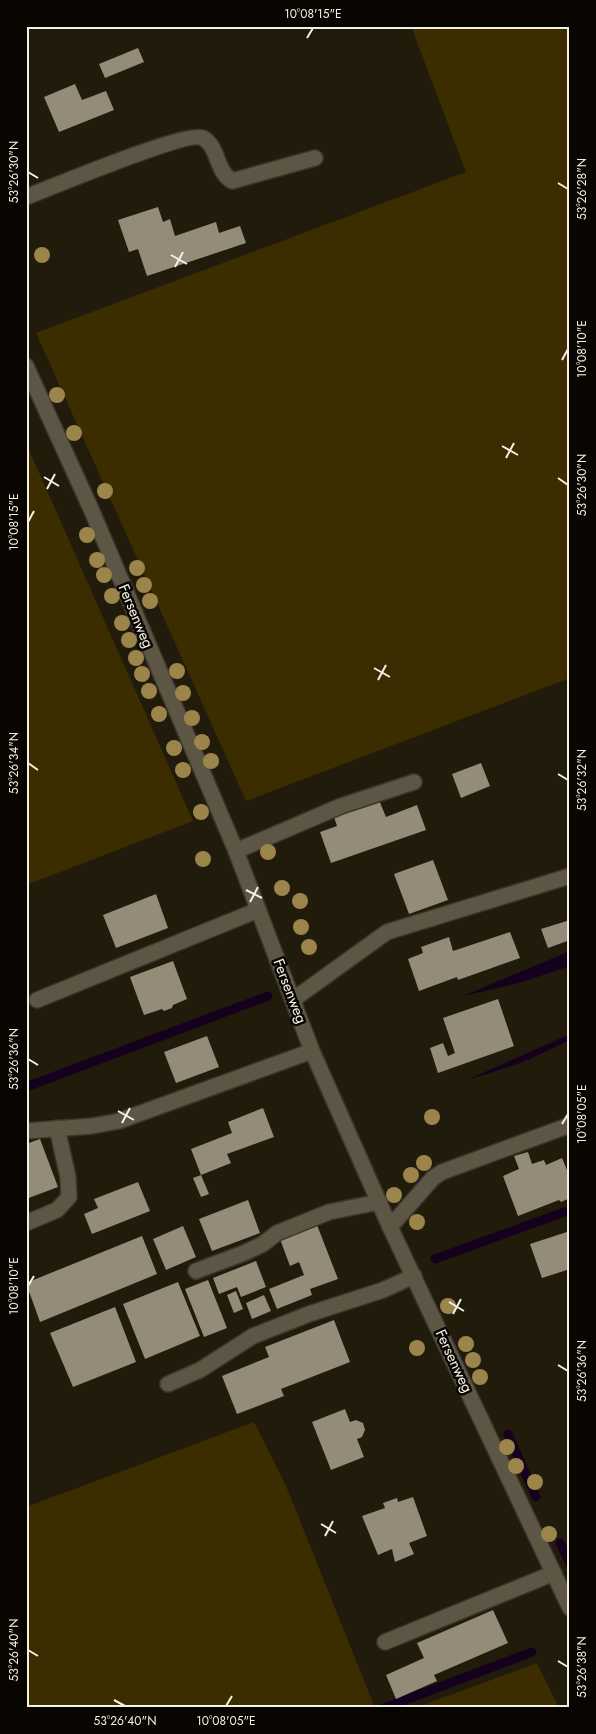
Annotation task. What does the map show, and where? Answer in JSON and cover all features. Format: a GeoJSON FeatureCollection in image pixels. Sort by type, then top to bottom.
{"type":"FeatureCollection","features":[{"type":"Feature","properties":{"kind":"street"},"geometry":{"type":"LineString","coordinates":[[26,197],[138,153],[192,137],[202,137],[211,146],[224,175],[232,181],[242,180],[315,158]]}},
{"type":"Feature","properties":{"kind":"street","name":"Fersenweg"},"geometry":{"type":"LineString","coordinates":[[26,366],[91,510],[236,851],[294,999],[312,1051],[390,1227],[570,1608]]}},
{"type":"Feature","properties":{"kind":"street"},"geometry":{"type":"LineString","coordinates":[[236,851],[342,806],[414,782]]}},
{"type":"Feature","properties":{"kind":"street"},"geometry":{"type":"LineString","coordinates":[[294,999],[387,932],[570,876]]}},
{"type":"Feature","properties":{"kind":"street"},"geometry":{"type":"LineString","coordinates":[[36,1000],[258,910]]}},
{"type":"Feature","properties":{"kind":"street"},"geometry":{"type":"LineString","coordinates":[[26,1131],[92,1126],[119,1121],[312,1051]]}},
{"type":"Feature","properties":{"kind":"street"},"geometry":{"type":"LineString","coordinates":[[390,1227],[433,1178],[442,1172],[570,1125]]}},
{"type":"Feature","properties":{"kind":"street"},"geometry":{"type":"LineString","coordinates":[[26,1222],[57,1210],[69,1197],[68,1178],[57,1128]]}},
{"type":"Feature","properties":{"kind":"street"},"geometry":{"type":"LineString","coordinates":[[196,1271],[244,1253],[263,1244],[277,1233],[328,1212],[379,1202]]}},
{"type":"Feature","properties":{"kind":"street"},"geometry":{"type":"LineString","coordinates":[[168,1384],[200,1370],[253,1336],[309,1314],[383,1290],[414,1276]]}},
{"type":"Feature","properties":{"kind":"street"},"geometry":{"type":"LineString","coordinates":[[385,1642],[554,1573]]}},
{"type":"Feature","properties":{"kind":"shaded area"},"geometry":{"type":"Polygon","coordinates":[[[411,26],[570,26],[570,678],[246,801],[36,333],[466,172],[411,26]]]}},
{"type":"Feature","properties":{"kind":"shaded area"},"geometry":{"type":"Polygon","coordinates":[[[26,443],[193,821],[26,885],[26,443]]]}},
{"type":"Feature","properties":{"kind":"shaded area"},"geometry":{"type":"Polygon","coordinates":[[[570,951],[570,966],[519,983],[463,996],[570,951]]]}},
{"type":"Feature","properties":{"kind":"shaded area"},"geometry":{"type":"Polygon","coordinates":[[[570,1034],[570,1040],[521,1063],[467,1080],[570,1034]]]}},
{"type":"Feature","properties":{"kind":"shaded area"},"geometry":{"type":"Polygon","coordinates":[[[254,1422],[286,1486],[375,1708],[26,1708],[26,1507],[254,1422]]]}},
{"type":"Feature","properties":{"kind":"shaded area"},"geometry":{"type":"Polygon","coordinates":[[[537,1663],[559,1708],[415,1708],[537,1663]]]}},
{"type":"Feature","properties":{"kind":"building"},"geometry":{"type":"Polygon","coordinates":[[[138,48],[144,62],[105,78],[99,64],[138,48]]]}},
{"type":"Feature","properties":{"kind":"building"},"geometry":{"type":"Polygon","coordinates":[[[75,84],[82,100],[106,91],[114,110],[59,132],[44,97],[75,84]]]}},
{"type":"Feature","properties":{"kind":"building"},"geometry":{"type":"Polygon","coordinates":[[[158,207],[163,222],[170,219],[175,236],[216,222],[219,233],[240,226],[246,243],[147,276],[138,249],[129,252],[118,220],[158,207]]]}},
{"type":"Feature","properties":{"kind":"building"},"geometry":{"type":"Polygon","coordinates":[[[481,763],[490,786],[461,798],[452,774],[481,763]]]}},
{"type":"Feature","properties":{"kind":"building"},"geometry":{"type":"Polygon","coordinates":[[[379,800],[386,817],[417,805],[426,830],[331,863],[320,832],[337,826],[334,817],[379,800]]]}},
{"type":"Feature","properties":{"kind":"building"},"geometry":{"type":"Polygon","coordinates":[[[433,860],[448,900],[409,914],[394,874],[433,860]]]}},
{"type":"Feature","properties":{"kind":"building"},"geometry":{"type":"Polygon","coordinates":[[[156,894],[168,928],[116,948],[103,915],[156,894]]]}},
{"type":"Feature","properties":{"kind":"building"},"geometry":{"type":"Polygon","coordinates":[[[570,920],[570,940],[548,948],[541,929],[570,920]]]}},
{"type":"Feature","properties":{"kind":"building"},"geometry":{"type":"Polygon","coordinates":[[[510,932],[520,958],[458,980],[457,977],[419,991],[408,959],[423,953],[421,947],[449,937],[453,951],[510,932]]]}},
{"type":"Feature","properties":{"kind":"building"},"geometry":{"type":"Polygon","coordinates":[[[173,961],[187,999],[164,1011],[162,1009],[144,1015],[130,977],[173,961]]]}},
{"type":"Feature","properties":{"kind":"building"},"geometry":{"type":"Polygon","coordinates":[[[498,999],[514,1046],[438,1073],[430,1048],[443,1043],[448,1056],[455,1053],[443,1018],[498,999]]]}},
{"type":"Feature","properties":{"kind":"building"},"geometry":{"type":"Polygon","coordinates":[[[207,1036],[219,1067],[176,1083],[164,1052],[207,1036]]]}},
{"type":"Feature","properties":{"kind":"building"},"geometry":{"type":"Polygon","coordinates":[[[263,1108],[274,1137],[227,1154],[231,1163],[201,1175],[191,1149],[232,1133],[228,1122],[263,1108]]]}},
{"type":"Feature","properties":{"kind":"building"},"geometry":{"type":"Polygon","coordinates":[[[40,1139],[58,1187],[26,1199],[26,1144],[40,1139]]]}},
{"type":"Feature","properties":{"kind":"building"},"geometry":{"type":"Polygon","coordinates":[[[528,1152],[532,1164],[544,1160],[546,1165],[562,1158],[567,1170],[570,1169],[570,1198],[561,1202],[559,1200],[518,1216],[503,1176],[519,1169],[514,1156],[528,1152]]]}},
{"type":"Feature","properties":{"kind":"building"},"geometry":{"type":"Polygon","coordinates":[[[201,1175],[209,1194],[201,1197],[193,1178],[201,1175]]]}},
{"type":"Feature","properties":{"kind":"building"},"geometry":{"type":"Polygon","coordinates":[[[138,1182],[150,1211],[92,1234],[84,1214],[98,1208],[94,1199],[138,1182]]]}},
{"type":"Feature","properties":{"kind":"building"},"geometry":{"type":"Polygon","coordinates":[[[248,1200],[260,1233],[212,1251],[199,1219],[248,1200]]]}},
{"type":"Feature","properties":{"kind":"building"},"geometry":{"type":"Polygon","coordinates":[[[317,1225],[338,1279],[310,1289],[312,1295],[277,1309],[269,1289],[304,1275],[299,1262],[290,1266],[280,1239],[317,1225]]]}},
{"type":"Feature","properties":{"kind":"building"},"geometry":{"type":"Polygon","coordinates":[[[183,1226],[196,1257],[166,1270],[153,1239],[183,1226]]]}},
{"type":"Feature","properties":{"kind":"building"},"geometry":{"type":"Polygon","coordinates":[[[570,1231],[570,1269],[542,1278],[530,1244],[570,1231]]]}},
{"type":"Feature","properties":{"kind":"building"},"geometry":{"type":"Polygon","coordinates":[[[142,1236],[157,1274],[40,1322],[26,1283],[142,1236]]]}},
{"type":"Feature","properties":{"kind":"building"},"geometry":{"type":"Polygon","coordinates":[[[256,1261],[266,1287],[241,1297],[237,1287],[219,1294],[213,1278],[256,1261]]]}},
{"type":"Feature","properties":{"kind":"building"},"geometry":{"type":"Polygon","coordinates":[[[208,1280],[227,1328],[204,1337],[185,1289],[208,1280]]]}},
{"type":"Feature","properties":{"kind":"building"},"geometry":{"type":"Polygon","coordinates":[[[178,1282],[200,1336],[145,1359],[123,1304],[178,1282]]]}},
{"type":"Feature","properties":{"kind":"building"},"geometry":{"type":"Polygon","coordinates":[[[236,1291],[243,1309],[234,1313],[227,1295],[236,1291]]]}},
{"type":"Feature","properties":{"kind":"building"},"geometry":{"type":"Polygon","coordinates":[[[264,1295],[271,1311],[252,1319],[246,1303],[264,1295]]]}},
{"type":"Feature","properties":{"kind":"building"},"geometry":{"type":"Polygon","coordinates":[[[115,1307],[136,1362],[73,1387],[50,1333],[115,1307]]]}},
{"type":"Feature","properties":{"kind":"building"},"geometry":{"type":"Polygon","coordinates":[[[334,1320],[350,1362],[281,1389],[284,1396],[237,1414],[222,1376],[269,1357],[265,1347],[334,1320]]]}},
{"type":"Feature","properties":{"kind":"building"},"geometry":{"type":"Polygon","coordinates":[[[345,1409],[350,1422],[356,1420],[363,1423],[365,1430],[362,1437],[357,1439],[364,1457],[331,1470],[312,1422],[345,1409]]]}},
{"type":"Feature","properties":{"kind":"building"},"geometry":{"type":"Polygon","coordinates":[[[413,1497],[427,1536],[409,1543],[414,1554],[395,1562],[392,1549],[378,1555],[362,1516],[385,1508],[383,1503],[397,1498],[398,1502],[413,1497]]]}},
{"type":"Feature","properties":{"kind":"building"},"geometry":{"type":"Polygon","coordinates":[[[493,1610],[508,1643],[434,1675],[437,1681],[396,1699],[386,1675],[424,1658],[417,1643],[493,1610]]]}},
{"type":"Feature","properties":{"kind":"waterway"},"geometry":{"type":"LineString","coordinates":[[26,1087],[268,996]]}},
{"type":"Feature","properties":{"kind":"waterway"},"geometry":{"type":"LineString","coordinates":[[435,1259],[570,1210]]}},
{"type":"Feature","properties":{"kind":"waterway"},"geometry":{"type":"LineString","coordinates":[[508,1434],[536,1497]]}},
{"type":"Feature","properties":{"kind":"waterway"},"geometry":{"type":"LineString","coordinates":[[560,1543],[570,1563]]}},
{"type":"Feature","properties":{"kind":"waterway"},"geometry":{"type":"LineString","coordinates":[[384,1708],[532,1652]]}}]}
